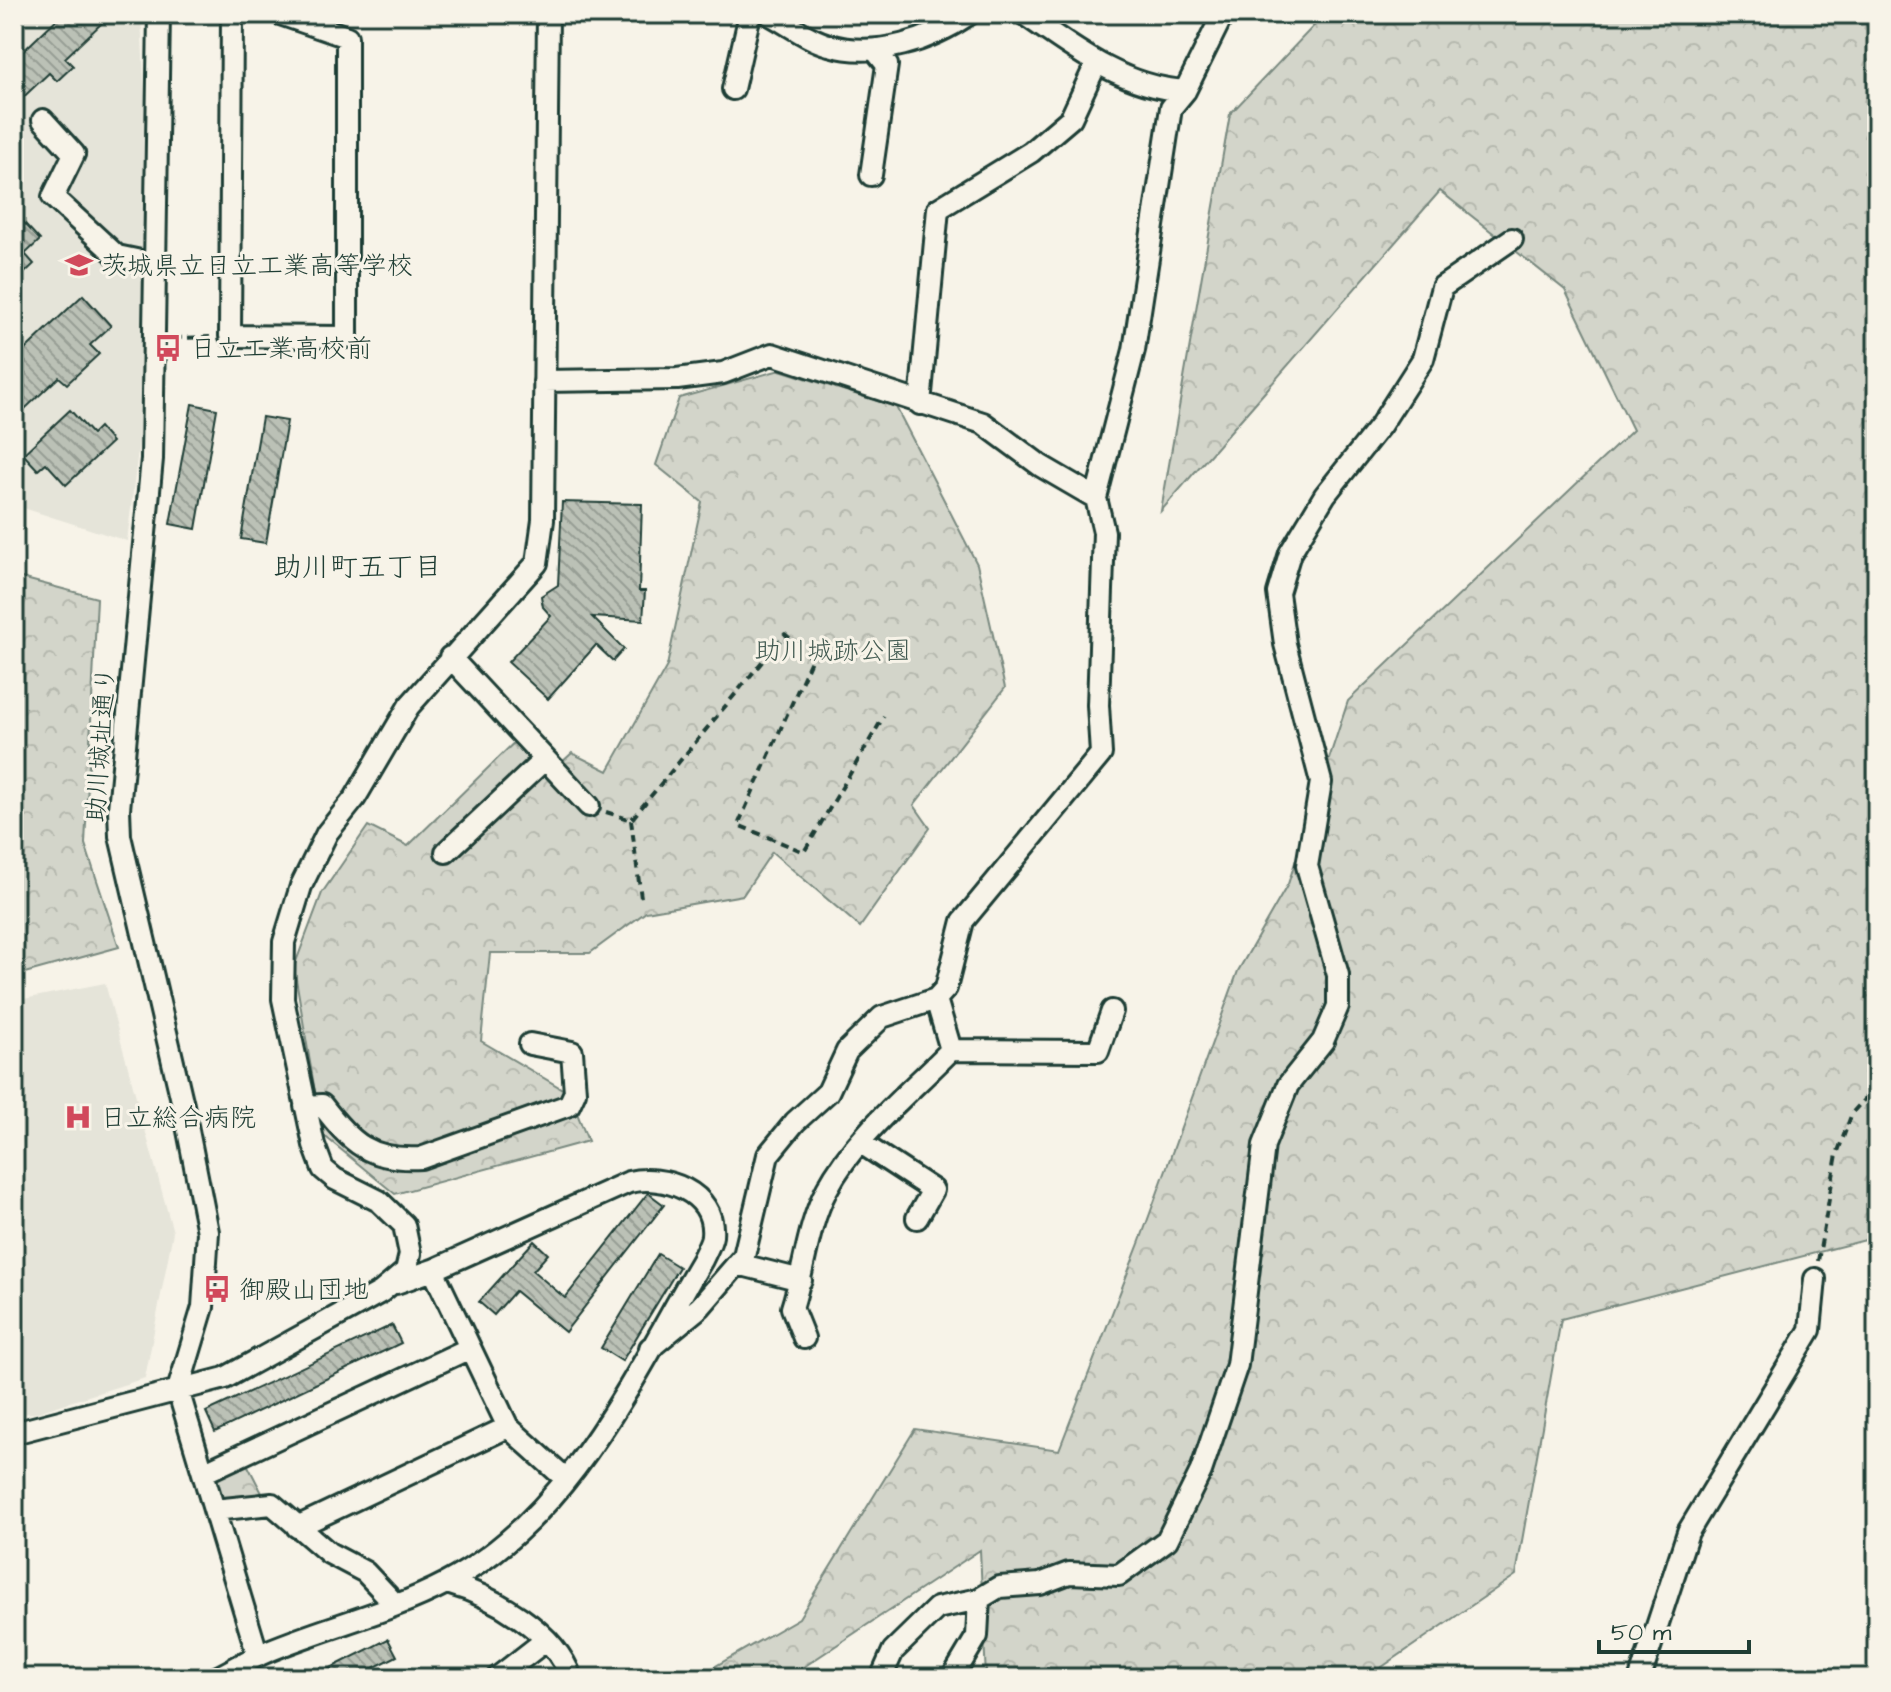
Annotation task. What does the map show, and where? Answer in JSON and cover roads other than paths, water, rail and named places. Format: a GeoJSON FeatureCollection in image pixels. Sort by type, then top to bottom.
{"type":"FeatureCollection","features":[{"type":"Feature","properties":{"kind":"street","name":"助川城址通り"},"geometry":{"type":"LineString","coordinates":[[159,14],[152,459],[119,809],[120,836],[183,1105],[208,1232],[203,1307],[178,1390]]}},
{"type":"Feature","properties":{"kind":"street"},"geometry":{"type":"LineString","coordinates":[[232,14],[230,336],[347,337],[347,37],[280,14]]}},
{"type":"Feature","properties":{"kind":"street"},"geometry":{"type":"LineString","coordinates":[[396,1283],[406,1271],[410,1254],[404,1225],[379,1201],[335,1179],[323,1169],[305,1106],[283,999],[284,942],[301,886],[327,833],[355,798],[409,706],[537,563],[543,520],[548,14]]}},
{"type":"Feature","properties":{"kind":"street"},"geometry":{"type":"LineString","coordinates":[[733,89],[750,14]]}},
{"type":"Feature","properties":{"kind":"street"},"geometry":{"type":"LineString","coordinates":[[769,14],[829,45],[875,50],[942,33],[969,14]]}},
{"type":"Feature","properties":{"kind":"street"},"geometry":{"type":"LineString","coordinates":[[1024,14],[1096,64],[1159,89],[1185,91]]}},
{"type":"Feature","properties":{"kind":"street"},"geometry":{"type":"LineString","coordinates":[[650,1348],[689,1318],[744,1256],[761,1199],[768,1155],[795,1122],[828,1092],[847,1051],[882,1017],[936,999],[946,988],[963,921],[1101,754],[1098,705],[1104,532],[1096,498],[1134,350],[1171,108],[1185,91],[1223,14]]}},
{"type":"Feature","properties":{"kind":"street"},"geometry":{"type":"LineString","coordinates":[[871,175],[887,65],[875,50]]}},
{"type":"Feature","properties":{"kind":"street"},"geometry":{"type":"LineString","coordinates":[[920,404],[938,209],[1031,152],[1071,118],[1096,64]]}},
{"type":"Feature","properties":{"kind":"street"},"geometry":{"type":"LineString","coordinates":[[43,120],[74,154],[53,197],[117,256],[155,264]]}},
{"type":"Feature","properties":{"kind":"street"},"geometry":{"type":"LineString","coordinates":[[881,1678],[893,1651],[937,1608],[979,1599],[999,1587],[1040,1584],[1069,1573],[1119,1575],[1167,1540],[1201,1471],[1237,1365],[1264,1145],[1288,1085],[1323,1041],[1338,1006],[1338,975],[1307,866],[1321,782],[1285,644],[1278,593],[1290,553],[1325,495],[1380,426],[1423,359],[1442,287],[1512,239]]}},
{"type":"Feature","properties":{"kind":"street"},"geometry":{"type":"LineString","coordinates":[[544,381],[677,379],[723,373],[772,354],[983,423],[1041,466],[1096,498]]}},
{"type":"Feature","properties":{"kind":"street"},"geometry":{"type":"LineString","coordinates":[[450,657],[589,806]]}},
{"type":"Feature","properties":{"kind":"street"},"geometry":{"type":"LineString","coordinates":[[446,852],[545,759]]}},
{"type":"Feature","properties":{"kind":"street"},"geometry":{"type":"LineString","coordinates":[[936,999],[951,1050]]}},
{"type":"Feature","properties":{"kind":"street"},"geometry":{"type":"LineString","coordinates":[[804,1338],[792,1308],[801,1280],[808,1235],[827,1188],[861,1143],[951,1050],[1098,1051],[1112,1011]]}},
{"type":"Feature","properties":{"kind":"street"},"geometry":{"type":"LineString","coordinates":[[305,1106],[322,1105],[354,1144],[365,1151],[403,1159],[421,1158],[569,1105],[575,1092],[572,1052],[530,1044]]}},
{"type":"Feature","properties":{"kind":"street"},"geometry":{"type":"LineString","coordinates":[[861,1143],[933,1190],[917,1218]]}},
{"type":"Feature","properties":{"kind":"street"},"geometry":{"type":"LineString","coordinates":[[14,1433],[178,1390],[241,1370],[396,1283],[433,1270],[629,1182],[648,1178],[667,1180],[685,1188],[699,1201],[708,1217],[712,1236],[702,1260],[608,1421],[566,1479],[509,1540],[447,1583],[216,1678]]}},
{"type":"Feature","properties":{"kind":"street"},"geometry":{"type":"LineString","coordinates":[[738,1264],[801,1280]]}},
{"type":"Feature","properties":{"kind":"street"},"geometry":{"type":"LineString","coordinates":[[433,1270],[508,1427],[566,1479]]}},
{"type":"Feature","properties":{"kind":"street"},"geometry":{"type":"LineString","coordinates":[[1640,1678],[1688,1532],[1810,1330],[1815,1279]]}},
{"type":"Feature","properties":{"kind":"street"},"geometry":{"type":"LineString","coordinates":[[203,1473],[470,1348]]}},
{"type":"Feature","properties":{"kind":"street"},"geometry":{"type":"LineString","coordinates":[[178,1390],[214,1510],[249,1666]]}},
{"type":"Feature","properties":{"kind":"street"},"geometry":{"type":"LineString","coordinates":[[297,1527],[508,1427]]}},
{"type":"Feature","properties":{"kind":"street"},"geometry":{"type":"LineString","coordinates":[[214,1510],[272,1504],[329,1553],[365,1572],[396,1605]]}},
{"type":"Feature","properties":{"kind":"street"},"geometry":{"type":"LineString","coordinates":[[447,1583],[475,1591],[546,1640],[564,1659],[571,1678]]}},
{"type":"Feature","properties":{"kind":"street"},"geometry":{"type":"LineString","coordinates":[[952,1678],[977,1636],[979,1599]]}},
{"type":"Feature","properties":{"kind":"street"},"geometry":{"type":"LineString","coordinates":[[497,1678],[546,1640]]}},
{"type":"Feature","properties":{"kind":"place","name":"茨城県立日立工業高等学校"},"geometry":{"type":"Point","coordinates":[79,265]}},
{"type":"Feature","properties":{"kind":"place","name":"日立工業高校前"},"geometry":{"type":"Point","coordinates":[168,348]}},
{"type":"Feature","properties":{"kind":"place","name":"日立総合病院"},"geometry":{"type":"Point","coordinates":[78,1117]}},
{"type":"Feature","properties":{"kind":"place","name":"御殿山団地"},"geometry":{"type":"Point","coordinates":[217,1289]}},
{"type":"Feature","properties":{"kind":"district","name":"助川町五丁目"},"geometry":{"type":"Point","coordinates":[358,566]}},
{"type":"Feature","properties":{"kind":"park label","name":"助川城跡公園"},"geometry":{"type":"Point","coordinates":[833,650]}}]}
